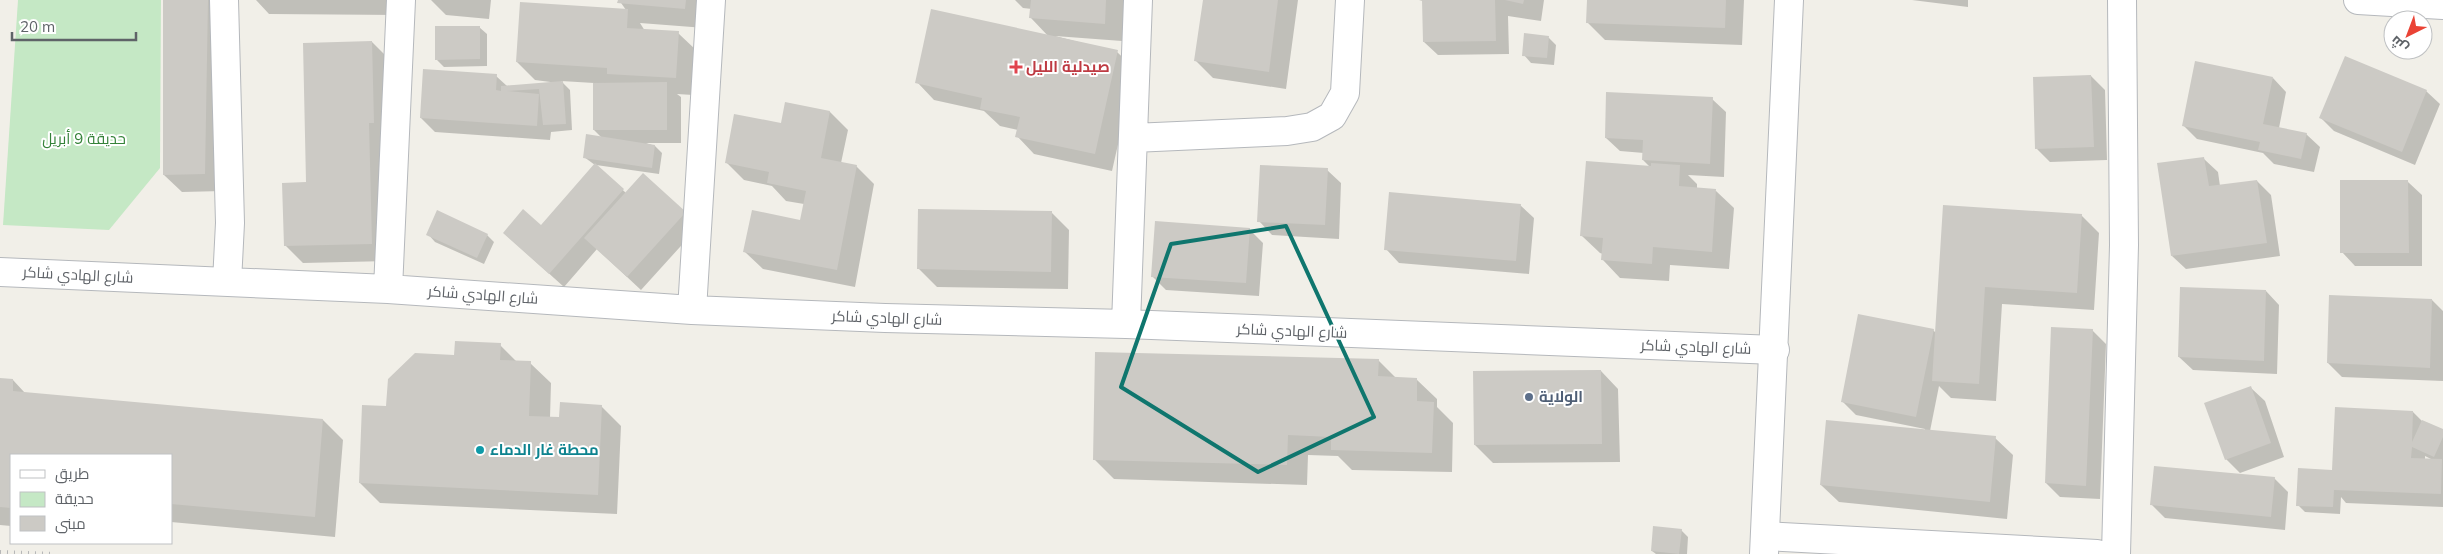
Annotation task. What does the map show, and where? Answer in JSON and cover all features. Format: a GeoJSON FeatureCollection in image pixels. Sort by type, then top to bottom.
{"type":"FeatureCollection","features":[{"type":"Feature","properties":{"kind":"street"},"geometry":{"type":"LineString","coordinates":[[224,0],[230,223],[227,282]]}},
{"type":"Feature","properties":{"kind":"street"},"geometry":{"type":"LineString","coordinates":[[388,289],[401,0]]}},
{"type":"Feature","properties":{"kind":"street"},"geometry":{"type":"LineString","coordinates":[[692,310],[711,0]]}},
{"type":"Feature","properties":{"kind":"street"},"geometry":{"type":"LineString","coordinates":[[1126,324],[1138,0]]}},
{"type":"Feature","properties":{"kind":"street"},"geometry":{"type":"LineString","coordinates":[[1133,138],[1287,132],[1312,127],[1332,116],[1344,93],[1350,0]]}},
{"type":"Feature","properties":{"kind":"street"},"geometry":{"type":"LineString","coordinates":[[1789,0],[1764,545],[2097,554]]}},
{"type":"Feature","properties":{"kind":"street"},"geometry":{"type":"LineString","coordinates":[[2116,554],[2124,245],[2122,0]]}},
{"type":"Feature","properties":{"kind":"street"},"geometry":{"type":"LineString","coordinates":[[2358,0],[2443,5]]}},
{"type":"Feature","properties":{"kind":"street","name":"شارع الهادي شاكر"},"geometry":{"type":"LineString","coordinates":[[0,272],[388,289],[692,310],[885,318],[1126,324],[1774,350]]}},
{"type":"Feature","properties":{"kind":"highlighted area"},"geometry":{"type":"Polygon","coordinates":[[[1286,226],[1374,417],[1258,472],[1121,387],[1171,244],[1286,226]]]}},
{"type":"Feature","properties":{"kind":"green space","name":"حديقة 9 أبريل"},"geometry":{"type":"Polygon","coordinates":[[[18,0],[161,0],[160,168],[109,230],[3,225],[18,0]]]}},
{"type":"Feature","properties":{"kind":"building"},"geometry":{"type":"Polygon","coordinates":[[[163,0],[208,0],[205,174],[163,175],[163,0]]]}},
{"type":"Feature","properties":{"kind":"building"},"geometry":{"type":"Polygon","coordinates":[[[618,0],[686,0],[685,9],[617,3],[618,0]]]}},
{"type":"Feature","properties":{"kind":"building"},"geometry":{"type":"Polygon","coordinates":[[[1031,0],[1106,0],[1105,24],[1029,18],[1031,0]]]}},
{"type":"Feature","properties":{"kind":"building"},"geometry":{"type":"Polygon","coordinates":[[[1203,0],[1278,0],[1269,72],[1194,61],[1203,0]]]}},
{"type":"Feature","properties":{"kind":"building"},"geometry":{"type":"Polygon","coordinates":[[[1422,0],[1495,0],[1496,41],[1423,42],[1422,0]]]}},
{"type":"Feature","properties":{"kind":"building"},"geometry":{"type":"Polygon","coordinates":[[[1505,0],[1524,0],[1523,4],[1505,0]]]}},
{"type":"Feature","properties":{"kind":"building"},"geometry":{"type":"Polygon","coordinates":[[[1587,0],[1726,0],[1725,28],[1586,23],[1587,0]]]}},
{"type":"Feature","properties":{"kind":"building"},"geometry":{"type":"Polygon","coordinates":[[[520,2],[628,9],[627,28],[679,31],[676,78],[607,74],[607,68],[516,62],[520,2]]]}},
{"type":"Feature","properties":{"kind":"building","name":"صيدلية الليل"},"geometry":{"type":"Polygon","coordinates":[[[931,9],[1118,50],[1095,154],[1015,137],[1020,117],[980,109],[982,98],[915,83],[931,9]]]}},
{"type":"Feature","properties":{"kind":"building"},"geometry":{"type":"Polygon","coordinates":[[[435,26],[480,26],[480,59],[435,60],[435,26]]]}},
{"type":"Feature","properties":{"kind":"building"},"geometry":{"type":"Polygon","coordinates":[[[1524,33],[1549,36],[1547,58],[1522,56],[1524,33]]]}},
{"type":"Feature","properties":{"kind":"building"},"geometry":{"type":"Polygon","coordinates":[[[372,41],[374,123],[369,123],[372,244],[284,246],[282,183],[306,182],[303,43],[372,41]]]}},
{"type":"Feature","properties":{"kind":"building"},"geometry":{"type":"Polygon","coordinates":[[[2345,56],[2427,90],[2402,152],[2319,118],[2345,56]]]}},
{"type":"Feature","properties":{"kind":"building"},"geometry":{"type":"Polygon","coordinates":[[[2195,61],[2273,77],[2263,124],[2307,133],[2301,159],[2258,150],[2260,142],[2182,126],[2195,61]]]}},
{"type":"Feature","properties":{"kind":"building"},"geometry":{"type":"Polygon","coordinates":[[[423,69],[497,74],[496,90],[501,91],[501,86],[563,81],[566,124],[543,125],[539,89],[507,91],[539,94],[537,126],[420,118],[423,69]]]}},
{"type":"Feature","properties":{"kind":"building"},"geometry":{"type":"Polygon","coordinates":[[[2091,75],[2094,147],[2035,149],[2033,77],[2091,75]]]}},
{"type":"Feature","properties":{"kind":"building"},"geometry":{"type":"Polygon","coordinates":[[[667,82],[667,130],[593,130],[593,83],[667,82]]]}},
{"type":"Feature","properties":{"kind":"building"},"geometry":{"type":"Polygon","coordinates":[[[1606,92],[1713,97],[1710,164],[1642,160],[1643,140],[1605,138],[1606,92]]]}},
{"type":"Feature","properties":{"kind":"building"},"geometry":{"type":"Polygon","coordinates":[[[785,102],[830,111],[821,158],[857,165],[837,270],[743,252],[752,210],[800,220],[806,191],[767,183],[769,172],[725,163],[734,114],[781,123],[785,102]]]}},
{"type":"Feature","properties":{"kind":"building"},"geometry":{"type":"Polygon","coordinates":[[[586,134],[655,145],[652,168],[583,158],[586,134]]]}},
{"type":"Feature","properties":{"kind":"building"},"geometry":{"type":"Polygon","coordinates":[[[2204,157],[2209,186],[2257,180],[2267,243],[2171,256],[2157,163],[2204,157]]]}},
{"type":"Feature","properties":{"kind":"building"},"geometry":{"type":"Polygon","coordinates":[[[1586,161],[1651,166],[1651,163],[1680,165],[1679,186],[1716,189],[1712,252],[1653,247],[1652,264],[1601,260],[1603,238],[1580,236],[1586,161]]]}},
{"type":"Feature","properties":{"kind":"building"},"geometry":{"type":"Polygon","coordinates":[[[595,163],[624,189],[549,274],[503,233],[523,209],[541,225],[595,163]]]}},
{"type":"Feature","properties":{"kind":"building"},"geometry":{"type":"Polygon","coordinates":[[[1260,165],[1328,168],[1325,225],[1257,222],[1260,165]]]}},
{"type":"Feature","properties":{"kind":"building"},"geometry":{"type":"Polygon","coordinates":[[[643,173],[686,212],[627,277],[584,238],[643,173]]]}},
{"type":"Feature","properties":{"kind":"building"},"geometry":{"type":"Polygon","coordinates":[[[2340,180],[2408,180],[2409,253],[2340,253],[2340,180]]]}},
{"type":"Feature","properties":{"kind":"building"},"geometry":{"type":"Polygon","coordinates":[[[1389,192],[1521,204],[1516,261],[1384,250],[1389,192]]]}},
{"type":"Feature","properties":{"kind":"building"},"geometry":{"type":"Polygon","coordinates":[[[1943,205],[2082,214],[2077,293],[1985,287],[1979,384],[1932,381],[1943,205]]]}},
{"type":"Feature","properties":{"kind":"building"},"geometry":{"type":"Polygon","coordinates":[[[918,209],[1052,211],[1051,272],[917,269],[918,209]]]}},
{"type":"Feature","properties":{"kind":"building"},"geometry":{"type":"Polygon","coordinates":[[[437,210],[488,234],[477,258],[426,235],[437,210]]]}},
{"type":"Feature","properties":{"kind":"building"},"geometry":{"type":"Polygon","coordinates":[[[1155,221],[1250,228],[1246,283],[1151,277],[1155,221]]]}},
{"type":"Feature","properties":{"kind":"building"},"geometry":{"type":"Polygon","coordinates":[[[2180,287],[2266,290],[2264,361],[2178,357],[2180,287]]]}},
{"type":"Feature","properties":{"kind":"building"},"geometry":{"type":"Polygon","coordinates":[[[2329,295],[2432,299],[2430,368],[2327,363],[2329,295]]]}},
{"type":"Feature","properties":{"kind":"building"},"geometry":{"type":"Polygon","coordinates":[[[1858,314],[1934,329],[1916,417],[1841,402],[1858,314]]]}},
{"type":"Feature","properties":{"kind":"building"},"geometry":{"type":"Polygon","coordinates":[[[2051,327],[2093,329],[2086,486],[2045,483],[2051,327]]]}},
{"type":"Feature","properties":{"kind":"building","name":"محطة غار الدماء"},"geometry":{"type":"Polygon","coordinates":[[[455,341],[501,343],[500,360],[531,361],[529,416],[559,417],[560,402],[602,405],[598,495],[359,483],[362,405],[386,406],[388,379],[415,353],[454,355],[455,341]]]}},
{"type":"Feature","properties":{"kind":"building"},"geometry":{"type":"Polygon","coordinates":[[[1095,352],[1379,359],[1378,376],[1417,378],[1417,401],[1434,402],[1432,453],[1331,450],[1331,437],[1288,435],[1287,465],[1093,460],[1095,352]]]}},
{"type":"Feature","properties":{"kind":"building"},"geometry":{"type":"Polygon","coordinates":[[[1601,370],[1602,444],[1474,445],[1473,371],[1601,370]]]}},
{"type":"Feature","properties":{"kind":"building"},"geometry":{"type":"Polygon","coordinates":[[[0,378],[13,379],[13,391],[323,419],[315,517],[172,504],[172,454],[10,454],[10,508],[0,507],[0,378]]]}},
{"type":"Feature","properties":{"kind":"building"},"geometry":{"type":"Polygon","coordinates":[[[2251,386],[2271,443],[2225,460],[2204,403],[2251,386]]]}},
{"type":"Feature","properties":{"kind":"building"},"geometry":{"type":"Polygon","coordinates":[[[2335,407],[2413,411],[2412,442],[2422,420],[2443,429],[2443,437],[2434,457],[2412,447],[2411,458],[2442,459],[2441,494],[2334,490],[2333,507],[2296,506],[2298,468],[2332,470],[2335,407]]]}},
{"type":"Feature","properties":{"kind":"building"},"geometry":{"type":"Polygon","coordinates":[[[1826,420],[1996,436],[1990,502],[1820,485],[1826,420]]]}},
{"type":"Feature","properties":{"kind":"building"},"geometry":{"type":"Polygon","coordinates":[[[2154,466],[2275,477],[2271,517],[2150,505],[2154,466]]]}},
{"type":"Feature","properties":{"kind":"building"},"geometry":{"type":"Polygon","coordinates":[[[1653,526],[1682,529],[1679,554],[1651,551],[1653,526]]]}},
{"type":"Feature","properties":{"kind":"railway"},"geometry":{"type":"LineString","coordinates":[[0,552],[54,554]]}},
{"type":"Feature","properties":{"kind":"place","name":"صيدلية الليل"},"geometry":{"type":"Point","coordinates":[1016,67]}},
{"type":"Feature","properties":{"kind":"place","name":"الولاية"},"geometry":{"type":"Point","coordinates":[1529,397]}},
{"type":"Feature","properties":{"kind":"place","name":"محطة غار الدماء"},"geometry":{"type":"Point","coordinates":[480,450]}}]}
